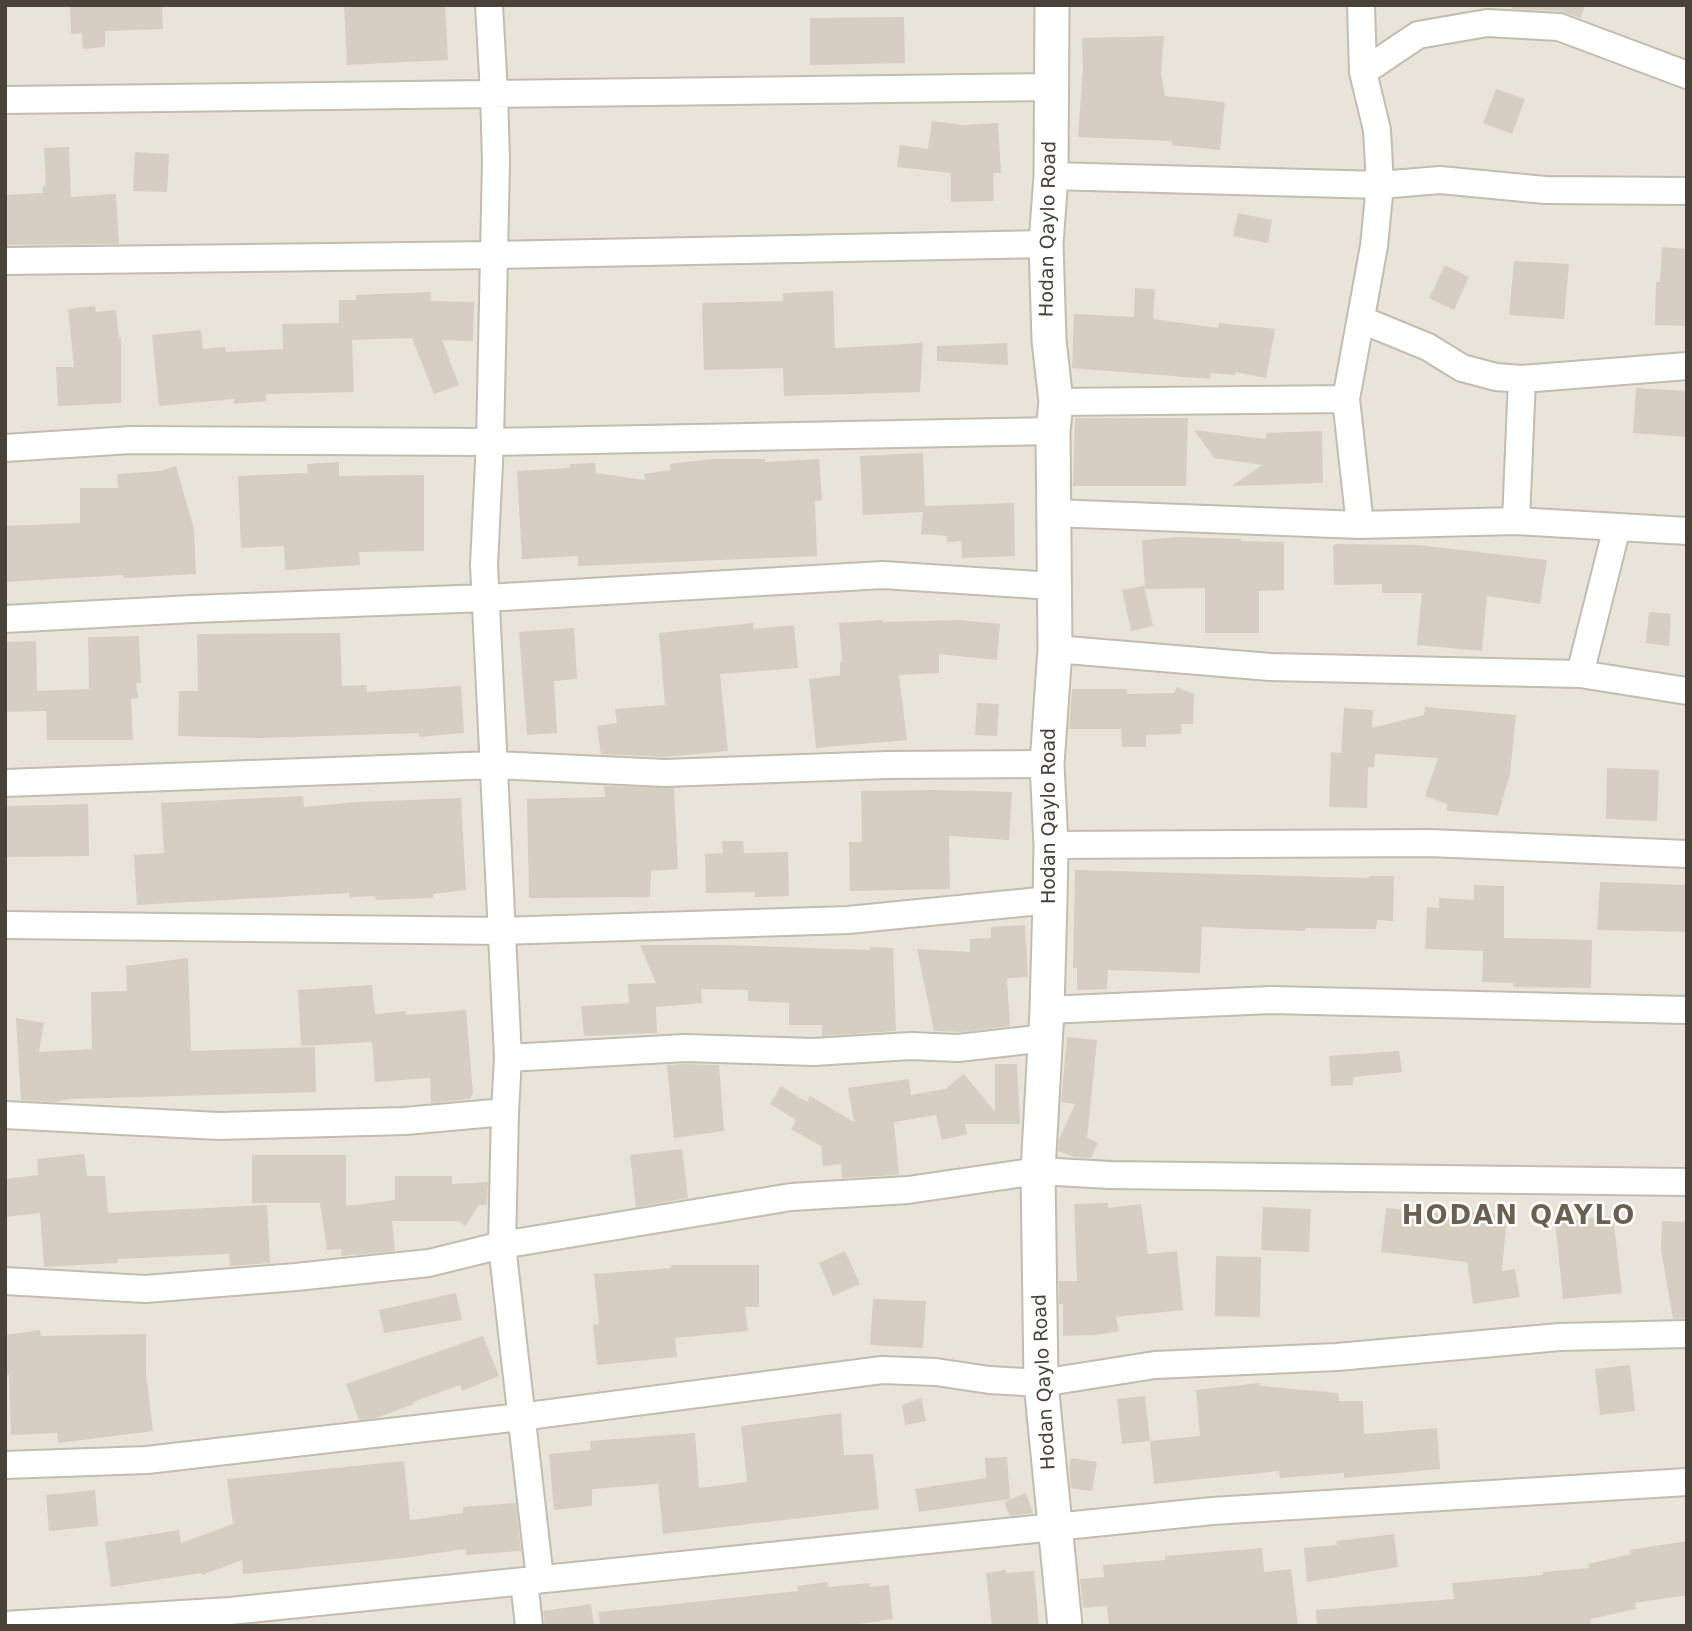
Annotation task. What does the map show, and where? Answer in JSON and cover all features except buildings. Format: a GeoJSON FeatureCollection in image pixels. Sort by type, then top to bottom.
{"type":"FeatureCollection","features":[{"type":"Feature","properties":{"kind":"street"},"geometry":{"type":"LineString","coordinates":[[489,5],[495,93],[494,255],[484,565],[508,1058],[502,1245],[520,1418],[532,1580],[529,1626]]}},
{"type":"Feature","properties":{"kind":"street","name":"Hodan Qaylo Road"},"geometry":{"type":"LineString","coordinates":[[1052,5],[1051,176],[1046,244],[1054,416],[1055,649],[1047,764],[1051,845],[1050,900],[1038,1171],[1041,1383],[1065,1626]]}},
{"type":"Feature","properties":{"kind":"street"},"geometry":{"type":"LineString","coordinates":[[1360,525],[1346,400],[1374,246],[1380,185],[1377,130],[1363,72],[1361,5]]}},
{"type":"Feature","properties":{"kind":"street"},"geometry":{"type":"LineString","coordinates":[[1363,72],[1418,35],[1487,23],[1559,27],[1687,75]]}},
{"type":"Feature","properties":{"kind":"street"},"geometry":{"type":"LineString","coordinates":[[5,100],[1051,88]]}},
{"type":"Feature","properties":{"kind":"street"},"geometry":{"type":"LineString","coordinates":[[1051,176],[1380,185],[1440,180],[1545,190],[1687,191]]}},
{"type":"Feature","properties":{"kind":"street"},"geometry":{"type":"LineString","coordinates":[[5,261],[1046,244]]}},
{"type":"Feature","properties":{"kind":"street"},"geometry":{"type":"LineString","coordinates":[[1362,320],[1428,347],[1462,368],[1496,377],[1522,379],[1687,366]]}},
{"type":"Feature","properties":{"kind":"street"},"geometry":{"type":"LineString","coordinates":[[1516,520],[1522,379]]}},
{"type":"Feature","properties":{"kind":"street"},"geometry":{"type":"LineString","coordinates":[[5,448],[131,440],[490,442],[1346,400]]}},
{"type":"Feature","properties":{"kind":"street"},"geometry":{"type":"LineString","coordinates":[[1054,513],[1360,525],[1516,520],[1687,531]]}},
{"type":"Feature","properties":{"kind":"street"},"geometry":{"type":"LineString","coordinates":[[1580,674],[1617,527]]}},
{"type":"Feature","properties":{"kind":"street"},"geometry":{"type":"LineString","coordinates":[[5,619],[486,598],[883,575],[1053,586]]}},
{"type":"Feature","properties":{"kind":"street"},"geometry":{"type":"LineString","coordinates":[[1055,649],[1270,667],[1580,674],[1687,691]]}},
{"type":"Feature","properties":{"kind":"street"},"geometry":{"type":"LineString","coordinates":[[5,783],[495,765],[665,773],[887,765],[1047,764]]}},
{"type":"Feature","properties":{"kind":"street"},"geometry":{"type":"LineString","coordinates":[[1051,845],[1430,843],[1687,854]]}},
{"type":"Feature","properties":{"kind":"street"},"geometry":{"type":"LineString","coordinates":[[5,925],[500,931],[848,920],[1050,900]]}},
{"type":"Feature","properties":{"kind":"street"},"geometry":{"type":"LineString","coordinates":[[508,1058],[685,1048],[814,1052],[911,1046],[958,1048],[1046,1024],[1271,1000],[1687,1010]]}},
{"type":"Feature","properties":{"kind":"street"},"geometry":{"type":"LineString","coordinates":[[5,1115],[219,1126],[405,1121],[505,1112]]}},
{"type":"Feature","properties":{"kind":"street"},"geometry":{"type":"LineString","coordinates":[[5,1281],[145,1289],[429,1263],[502,1245],[791,1197],[908,1190],[1038,1171],[1110,1175],[1687,1182]]}},
{"type":"Feature","properties":{"kind":"street"},"geometry":{"type":"LineString","coordinates":[[5,1465],[147,1460],[520,1418],[882,1370],[936,1372],[989,1380],[1041,1383],[1155,1365],[1337,1357],[1560,1337],[1687,1334]]}},
{"type":"Feature","properties":{"kind":"street"},"geometry":{"type":"LineString","coordinates":[[5,1625],[230,1611],[1212,1511],[1687,1482]]}},
{"type":"Feature","properties":{"kind":"shaded area"},"geometry":{"type":"Polygon","coordinates":[[[5,5],[1687,5],[1687,1626],[5,1626],[5,5]]]}},
{"type":"Feature","properties":{"kind":"district","name":"HODAN QAYLO"},"geometry":{"type":"Point","coordinates":[1519,1217]}}]}
